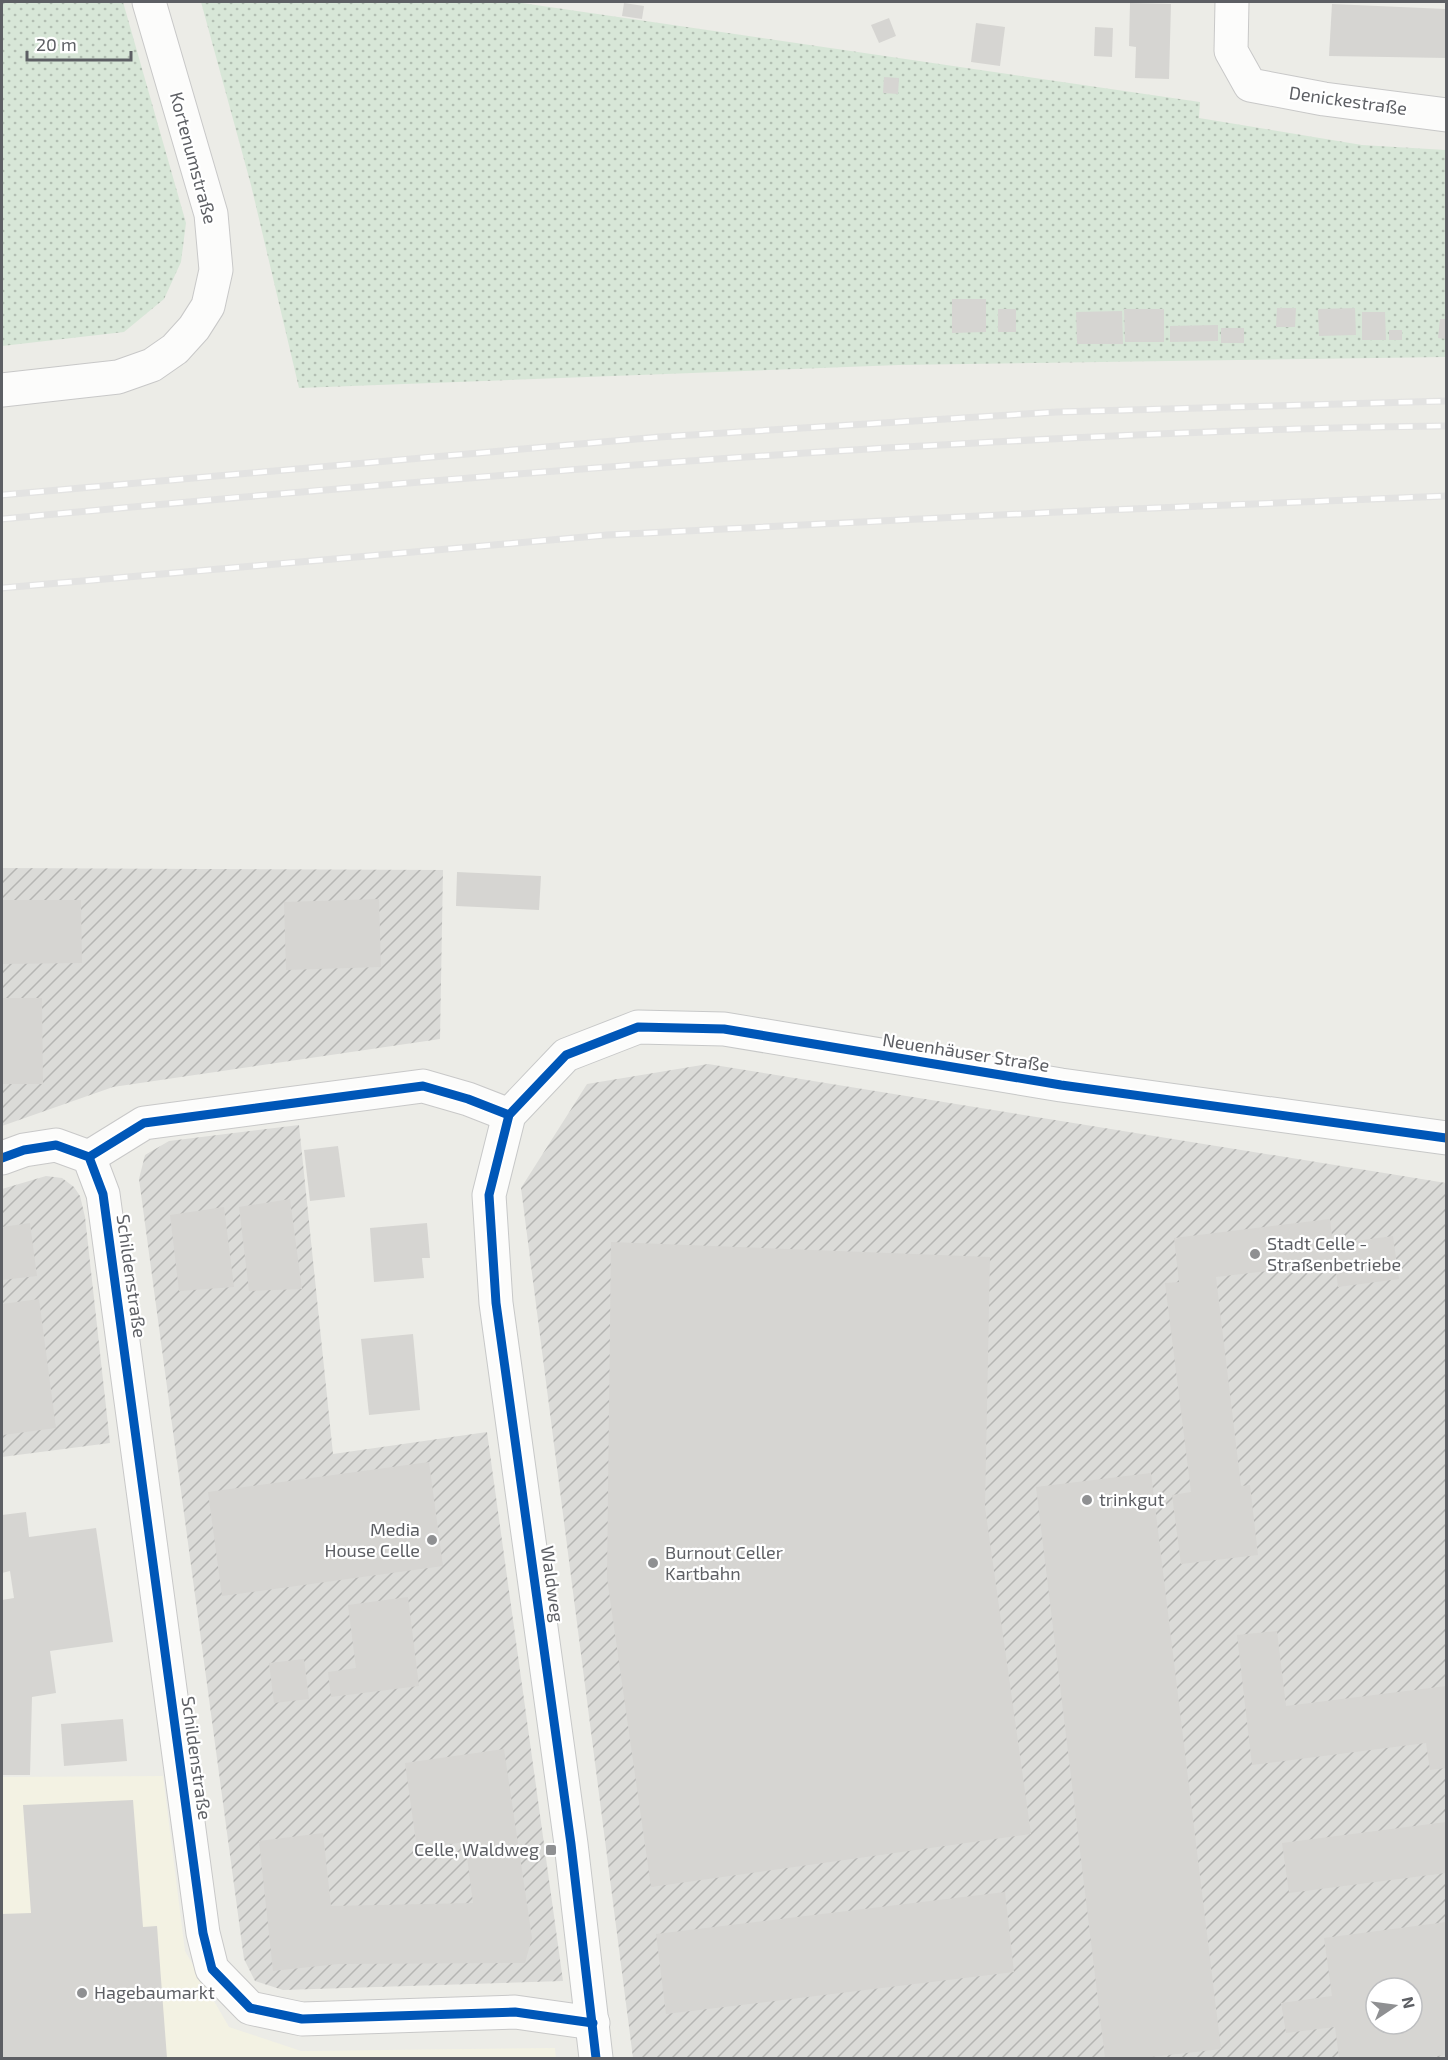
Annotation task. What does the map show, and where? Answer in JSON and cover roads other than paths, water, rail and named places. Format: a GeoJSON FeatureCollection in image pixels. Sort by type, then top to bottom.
{"type":"FeatureCollection","features":[{"type":"Feature","properties":{"kind":"street","name":"Kortenumstraße"},"geometry":{"type":"LineString","coordinates":[[2,390],[118,377],[152,364],[175,349],[194,328],[208,306],[216,270],[211,214],[149,2]]}},
{"type":"Feature","properties":{"kind":"street","name":"Denickestraße"},"geometry":{"type":"LineString","coordinates":[[1232,2],[1231,51],[1250,85],[1313,98],[1446,115]]}},
{"type":"Feature","properties":{"kind":"street","name":"Neuenhäuser Straße"},"geometry":{"type":"LineString","coordinates":[[509,1115],[566,1055],[638,1027],[724,1029],[1061,1085],[1446,1138]]}},
{"type":"Feature","properties":{"kind":"street"},"geometry":{"type":"LineString","coordinates":[[2,1158],[24,1150],[56,1145],[89,1157],[144,1123],[423,1086],[468,1099],[509,1115]]}},
{"type":"Feature","properties":{"kind":"street","name":"Waldweg"},"geometry":{"type":"LineString","coordinates":[[509,1115],[489,1195],[496,1302],[571,1844],[596,2058]]}},
{"type":"Feature","properties":{"kind":"street","name":"Schildenstraße"},"geometry":{"type":"LineString","coordinates":[[89,1157],[104,1194],[203,1933],[212,1969],[250,2008],[302,2019],[515,2012],[593,2023]]}},
{"type":"Feature","properties":{"kind":"railway"},"geometry":{"type":"LineString","coordinates":[[2,495],[659,437],[1057,412],[1446,401]]}},
{"type":"Feature","properties":{"kind":"railway"},"geometry":{"type":"LineString","coordinates":[[2,519],[418,482],[836,451],[1141,435],[1446,426]]}},
{"type":"Feature","properties":{"kind":"railway"},"geometry":{"type":"LineString","coordinates":[[2,588],[607,535],[1058,512],[1446,496]]}},
{"type":"Feature","properties":{"kind":"place","name":"Stadt Celle - Straßenbetriebe"},"geometry":{"type":"Point","coordinates":[1255,1254]}},
{"type":"Feature","properties":{"kind":"place","name":"trinkgut"},"geometry":{"type":"Point","coordinates":[1087,1500]}},
{"type":"Feature","properties":{"kind":"place","name":"Media House Celle"},"geometry":{"type":"Point","coordinates":[432,1540]}},
{"type":"Feature","properties":{"kind":"place","name":"Burnout Celler Kartbahn"},"geometry":{"type":"Point","coordinates":[653,1563]}},
{"type":"Feature","properties":{"kind":"place","name":"Celle, Waldweg"},"geometry":{"type":"Point","coordinates":[551,1850]}},
{"type":"Feature","properties":{"kind":"place","name":"Hagebaumarkt"},"geometry":{"type":"Point","coordinates":[82,1993]}}]}
